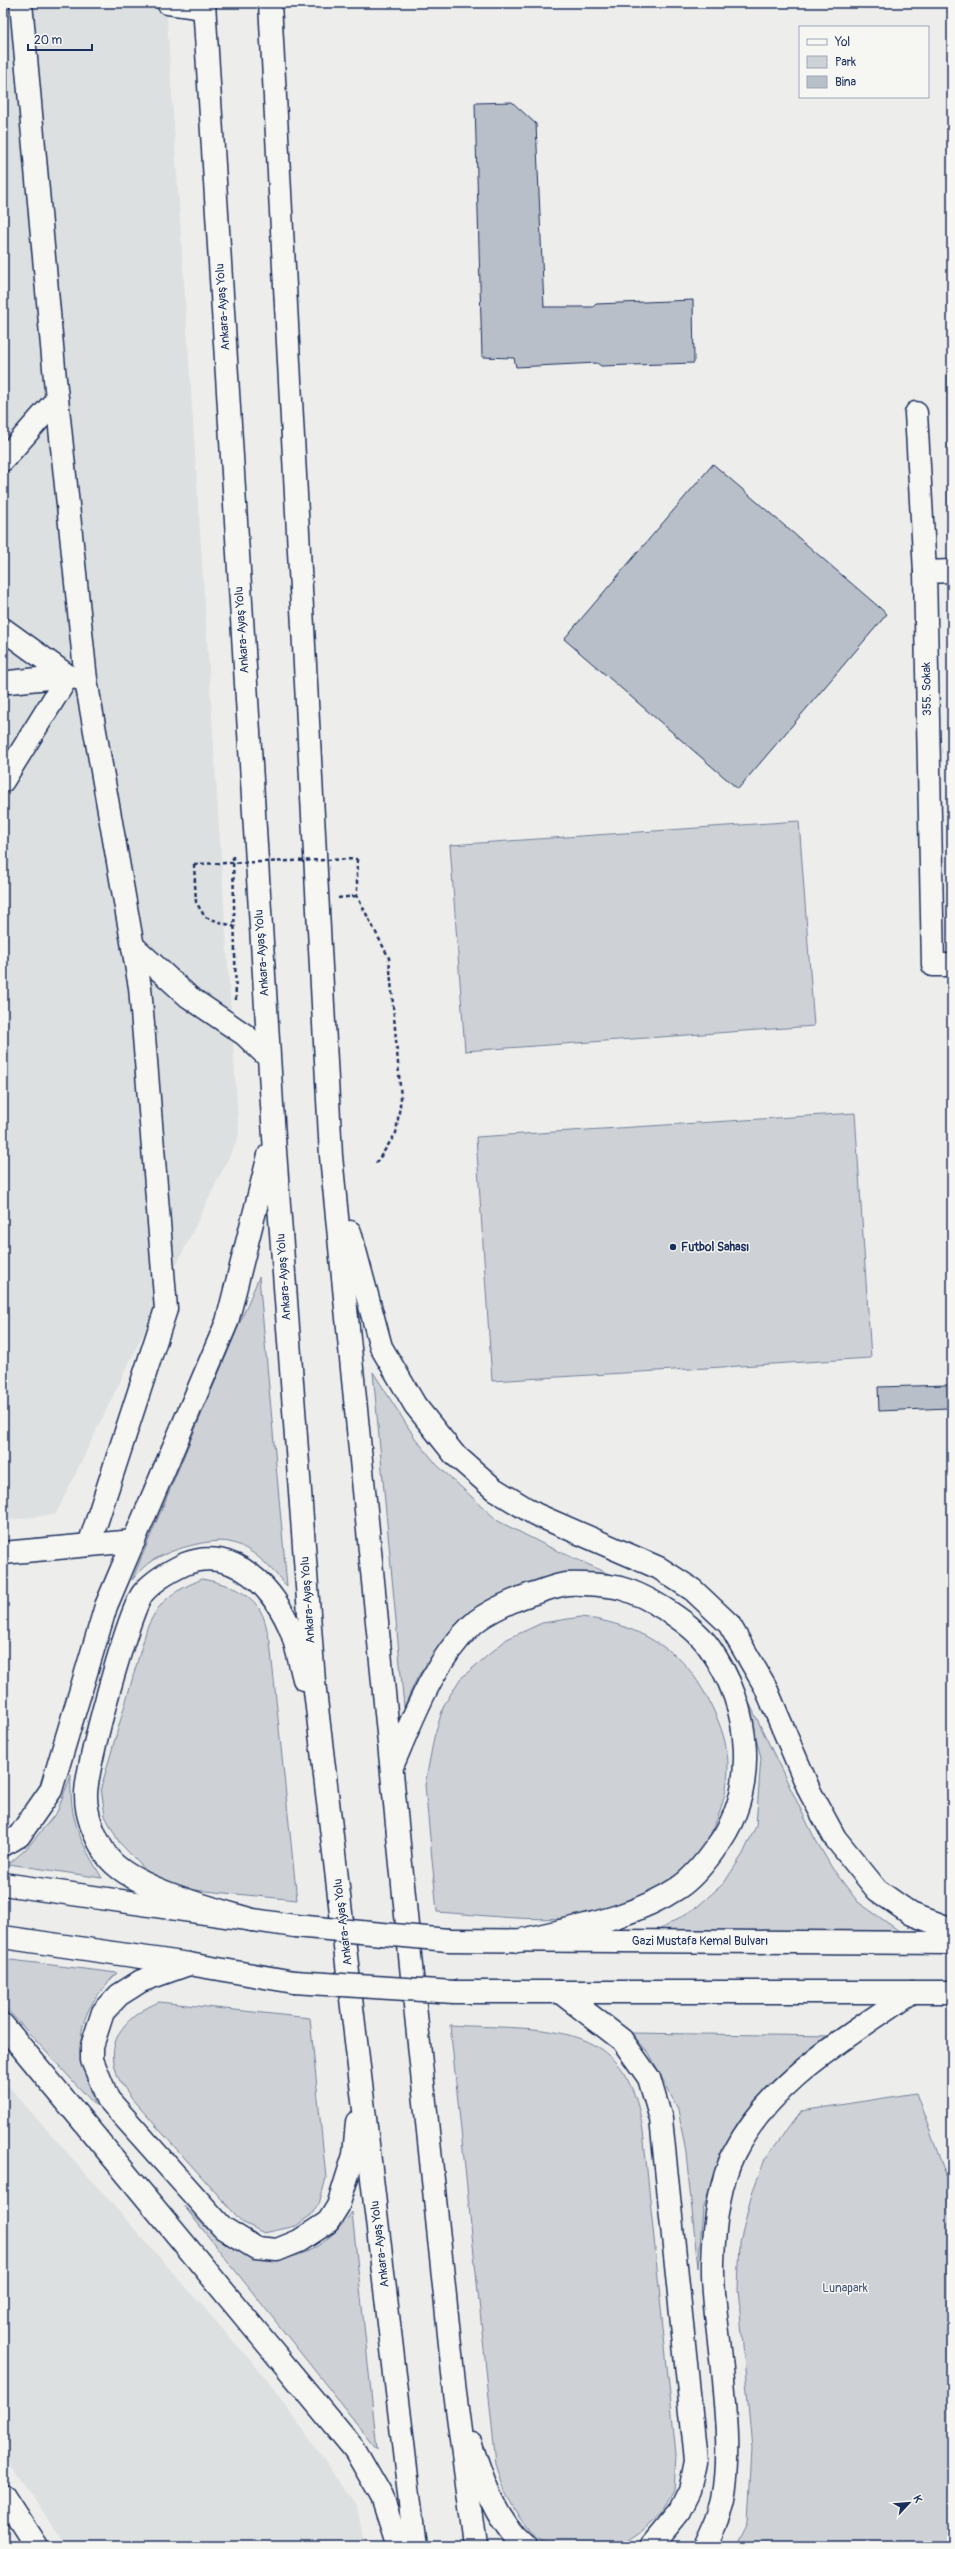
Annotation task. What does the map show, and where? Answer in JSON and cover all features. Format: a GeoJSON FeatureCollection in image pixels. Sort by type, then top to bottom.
{"type":"FeatureCollection","features":[{"type":"Feature","properties":{"kind":"main road"},"geometry":{"type":"LineString","coordinates":[[21,3],[57,399],[77,678],[133,946],[140,987],[166,1309],[89,1545]]}},
{"type":"Feature","properties":{"kind":"main road"},"geometry":{"type":"LineString","coordinates":[[168,3],[204,5]]}},
{"type":"Feature","properties":{"kind":"main road"},"geometry":{"type":"LineString","coordinates":[[270,3],[331,1156],[393,1765],[413,1986],[455,2392],[475,2546]]}},
{"type":"Feature","properties":{"kind":"main road","name":"Ankara-Ayaş Yolu"},"geometry":{"type":"LineString","coordinates":[[204,5],[268,1057],[314,1682],[415,2546]]}},
{"type":"Feature","properties":{"kind":"main road"},"geometry":{"type":"LineString","coordinates":[[3,460],[57,399]]}},
{"type":"Feature","properties":{"kind":"main road","name":"355. Sokak"},"geometry":{"type":"LineString","coordinates":[[916,413],[925,572],[942,965]]}},
{"type":"Feature","properties":{"kind":"main road"},"geometry":{"type":"LineString","coordinates":[[925,572],[952,572]]}},
{"type":"Feature","properties":{"kind":"main road"},"geometry":{"type":"LineString","coordinates":[[3,629],[77,678]]}},
{"type":"Feature","properties":{"kind":"main road"},"geometry":{"type":"LineString","coordinates":[[5,684],[77,678]]}},
{"type":"Feature","properties":{"kind":"main road"},"geometry":{"type":"LineString","coordinates":[[3,781],[77,678]]}},
{"type":"Feature","properties":{"kind":"main road"},"geometry":{"type":"LineString","coordinates":[[133,946],[189,997],[236,1030],[268,1057]]}},
{"type":"Feature","properties":{"kind":"main road"},"geometry":{"type":"LineString","coordinates":[[3,1845],[19,1836],[51,1790],[106,1606],[227,1322],[274,1137]]}},
{"type":"Feature","properties":{"kind":"main road"},"geometry":{"type":"LineString","coordinates":[[331,1156],[367,1302],[381,1347],[414,1405],[454,1454],[494,1489],[534,1514],[659,1568],[692,1590],[729,1624],[765,1686],[810,1792],[835,1838],[877,1890],[911,1914],[952,1929]]}},
{"type":"Feature","properties":{"kind":"main road"},"geometry":{"type":"LineString","coordinates":[[3,1553],[134,1541]]}},
{"type":"Feature","properties":{"kind":"main road"},"geometry":{"type":"LineString","coordinates":[[252,1920],[186,1900],[135,1879],[108,1858],[92,1827],[86,1796],[90,1760],[131,1618],[143,1594],[171,1570],[197,1559],[222,1560],[243,1568],[261,1583],[277,1605],[292,1633],[324,1762]]}},
{"type":"Feature","properties":{"kind":"main road"},"geometry":{"type":"LineString","coordinates":[[393,1765],[432,1676],[473,1624],[520,1597],[566,1584],[619,1588],[671,1612],[708,1646],[729,1683],[744,1725],[746,1767],[738,1805],[724,1838],[703,1865],[680,1887],[630,1914],[518,1940]]}},
{"type":"Feature","properties":{"kind":"main road"},"geometry":{"type":"LineString","coordinates":[[3,1884],[252,1920]]}},
{"type":"Feature","properties":{"kind":"main road","name":"Gazi Mustafa Kemal Bulvarı"},"geometry":{"type":"LineString","coordinates":[[252,1920],[295,1926],[448,1940],[952,1943]]}},
{"type":"Feature","properties":{"kind":"main road"},"geometry":{"type":"LineString","coordinates":[[3,1937],[190,1964],[294,1982],[454,1992],[952,1992]]}},
{"type":"Feature","properties":{"kind":"main road"},"geometry":{"type":"LineString","coordinates":[[190,1964],[141,1981],[119,1995],[103,2012],[92,2046],[92,2060],[108,2099],[223,2228],[256,2248],[277,2250],[299,2241],[328,2222],[338,2206],[354,2155],[361,2079]]}},
{"type":"Feature","properties":{"kind":"main road"},"geometry":{"type":"LineString","coordinates":[[560,1992],[622,2040],[649,2078],[661,2119],[696,2461],[690,2491],[680,2511],[650,2546]]}},
{"type":"Feature","properties":{"kind":"main road"},"geometry":{"type":"LineString","coordinates":[[706,2546],[722,2502],[729,2452],[713,2265],[716,2220],[723,2183],[734,2153],[752,2124],[785,2086],[829,2049],[912,1992]]}},
{"type":"Feature","properties":{"kind":"main road"},"geometry":{"type":"LineString","coordinates":[[3,2025],[355,2450],[382,2497],[398,2546]]}},
{"type":"Feature","properties":{"kind":"main road"},"geometry":{"type":"LineString","coordinates":[[455,2392],[491,2497],[511,2535],[525,2546]]}},
{"type":"Feature","properties":{"kind":"main road"},"geometry":{"type":"LineString","coordinates":[[3,2494],[36,2546]]}},
{"type":"Feature","properties":{"kind":"path"},"geometry":{"type":"LineString","coordinates":[[233,848],[236,1030]]}},
{"type":"Feature","properties":{"kind":"path"},"geometry":{"type":"LineString","coordinates":[[235,927],[205,917],[196,902],[194,864],[357,859],[357,896],[389,958],[401,1098],[396,1133],[375,1165]]}},
{"type":"Feature","properties":{"kind":"shaded area"},"geometry":{"type":"Polygon","coordinates":[[[3,3],[166,3],[239,1136],[56,1514],[3,1521],[3,3]]]}},
{"type":"Feature","properties":{"kind":"shaded area"},"geometry":{"type":"Polygon","coordinates":[[[3,2080],[267,2379],[357,2507],[365,2546],[67,2546],[3,2454],[3,2080]]]}},
{"type":"Feature","properties":{"kind":"green space"},"geometry":{"type":"Polygon","coordinates":[[[947,376],[952,376],[952,538],[948,538],[947,376]]]}},
{"type":"Feature","properties":{"kind":"green space"},"geometry":{"type":"Polygon","coordinates":[[[799,821],[814,1026],[465,1051],[450,845],[799,821]]]}},
{"type":"Feature","properties":{"kind":"green space","name":"Futbol Sahası"},"geometry":{"type":"Polygon","coordinates":[[[855,1113],[871,1358],[492,1381],[476,1137],[855,1113]]]}},
{"type":"Feature","properties":{"kind":"green space"},"geometry":{"type":"Polygon","coordinates":[[[259,1277],[287,1586],[254,1554],[238,1545],[221,1541],[201,1543],[168,1553],[149,1563],[132,1580],[259,1277]]]}},
{"type":"Feature","properties":{"kind":"green space"},"geometry":{"type":"Polygon","coordinates":[[[373,1372],[415,1438],[437,1465],[498,1521],[545,1545],[671,1602],[564,1584],[459,1626],[435,1653],[417,1678],[404,1707],[373,1372]]]}},
{"type":"Feature","properties":{"kind":"green space"},"geometry":{"type":"Polygon","coordinates":[[[202,1579],[219,1583],[243,1593],[251,1599],[263,1615],[270,1642],[297,1900],[175,1888],[152,1877],[119,1842],[105,1816],[101,1788],[147,1628],[157,1610],[169,1597],[202,1579]]]}},
{"type":"Feature","properties":{"kind":"green space"},"geometry":{"type":"Polygon","coordinates":[[[581,1617],[608,1622],[632,1630],[655,1641],[677,1657],[685,1665],[702,1688],[716,1715],[721,1729],[725,1742],[728,1765],[722,1804],[713,1829],[701,1851],[682,1872],[657,1889],[629,1903],[600,1914],[544,1919],[508,1918],[437,1912],[425,1785],[434,1737],[444,1705],[460,1679],[507,1639],[542,1623],[581,1617]]]}},
{"type":"Feature","properties":{"kind":"green space"},"geometry":{"type":"Polygon","coordinates":[[[742,1688],[814,1837],[832,1868],[858,1902],[902,1933],[654,1933],[697,1907],[724,1883],[743,1854],[756,1826],[761,1757],[742,1688]]]}},
{"type":"Feature","properties":{"kind":"green space"},"geometry":{"type":"Polygon","coordinates":[[[71,1775],[74,1818],[82,1841],[102,1878],[9,1864],[27,1848],[57,1812],[71,1775]]]}},
{"type":"Feature","properties":{"kind":"green space"},"geometry":{"type":"Polygon","coordinates":[[[3,1959],[117,1973],[91,2005],[84,2020],[81,2035],[81,2051],[84,2067],[96,2106],[3,2005],[3,1959]]]}},
{"type":"Feature","properties":{"kind":"green space"},"geometry":{"type":"Polygon","coordinates":[[[159,2002],[310,2018],[326,2178],[319,2204],[311,2215],[296,2226],[264,2233],[242,2222],[131,2098],[121,2083],[114,2061],[116,2039],[129,2021],[148,2007],[159,2002]]]}},
{"type":"Feature","properties":{"kind":"green space"},"geometry":{"type":"Polygon","coordinates":[[[450,2025],[516,2028],[547,2031],[575,2037],[599,2048],[619,2066],[634,2093],[643,2131],[676,2454],[674,2492],[661,2514],[643,2530],[619,2546],[553,2546],[535,2538],[519,2517],[505,2492],[496,2464],[450,2025]]]}},
{"type":"Feature","properties":{"kind":"green space"},"geometry":{"type":"Polygon","coordinates":[[[631,2033],[835,2036],[762,2093],[738,2122],[721,2154],[703,2210],[698,2268],[686,2153],[678,2109],[649,2053],[631,2033]]]}},
{"type":"Feature","properties":{"kind":"green space","name":"Lunapark"},"geometry":{"type":"Polygon","coordinates":[[[916,2093],[952,2192],[952,2546],[736,2546],[748,2522],[752,2449],[738,2289],[740,2242],[752,2193],[765,2159],[801,2111],[916,2093]]]}},
{"type":"Feature","properties":{"kind":"green space"},"geometry":{"type":"Polygon","coordinates":[[[184,2206],[219,2239],[233,2247],[251,2254],[268,2258],[284,2258],[299,2255],[314,2248],[328,2239],[352,2212],[377,2449],[184,2206]]]}},
{"type":"Feature","properties":{"kind":"building"},"geometry":{"type":"Polygon","coordinates":[[[512,102],[536,124],[544,307],[593,307],[596,304],[693,300],[694,363],[601,366],[597,363],[516,367],[514,358],[482,357],[475,103],[512,102]]]}},
{"type":"Feature","properties":{"kind":"building"},"geometry":{"type":"Polygon","coordinates":[[[713,464],[887,614],[738,789],[564,639],[713,464]]]}},
{"type":"Feature","properties":{"kind":"building"},"geometry":{"type":"Polygon","coordinates":[[[948,1385],[949,1408],[879,1411],[878,1387],[948,1385]]]}},
{"type":"Feature","properties":{"kind":"place","name":"Futbol Sahası"},"geometry":{"type":"Point","coordinates":[673,1247]}}]}
